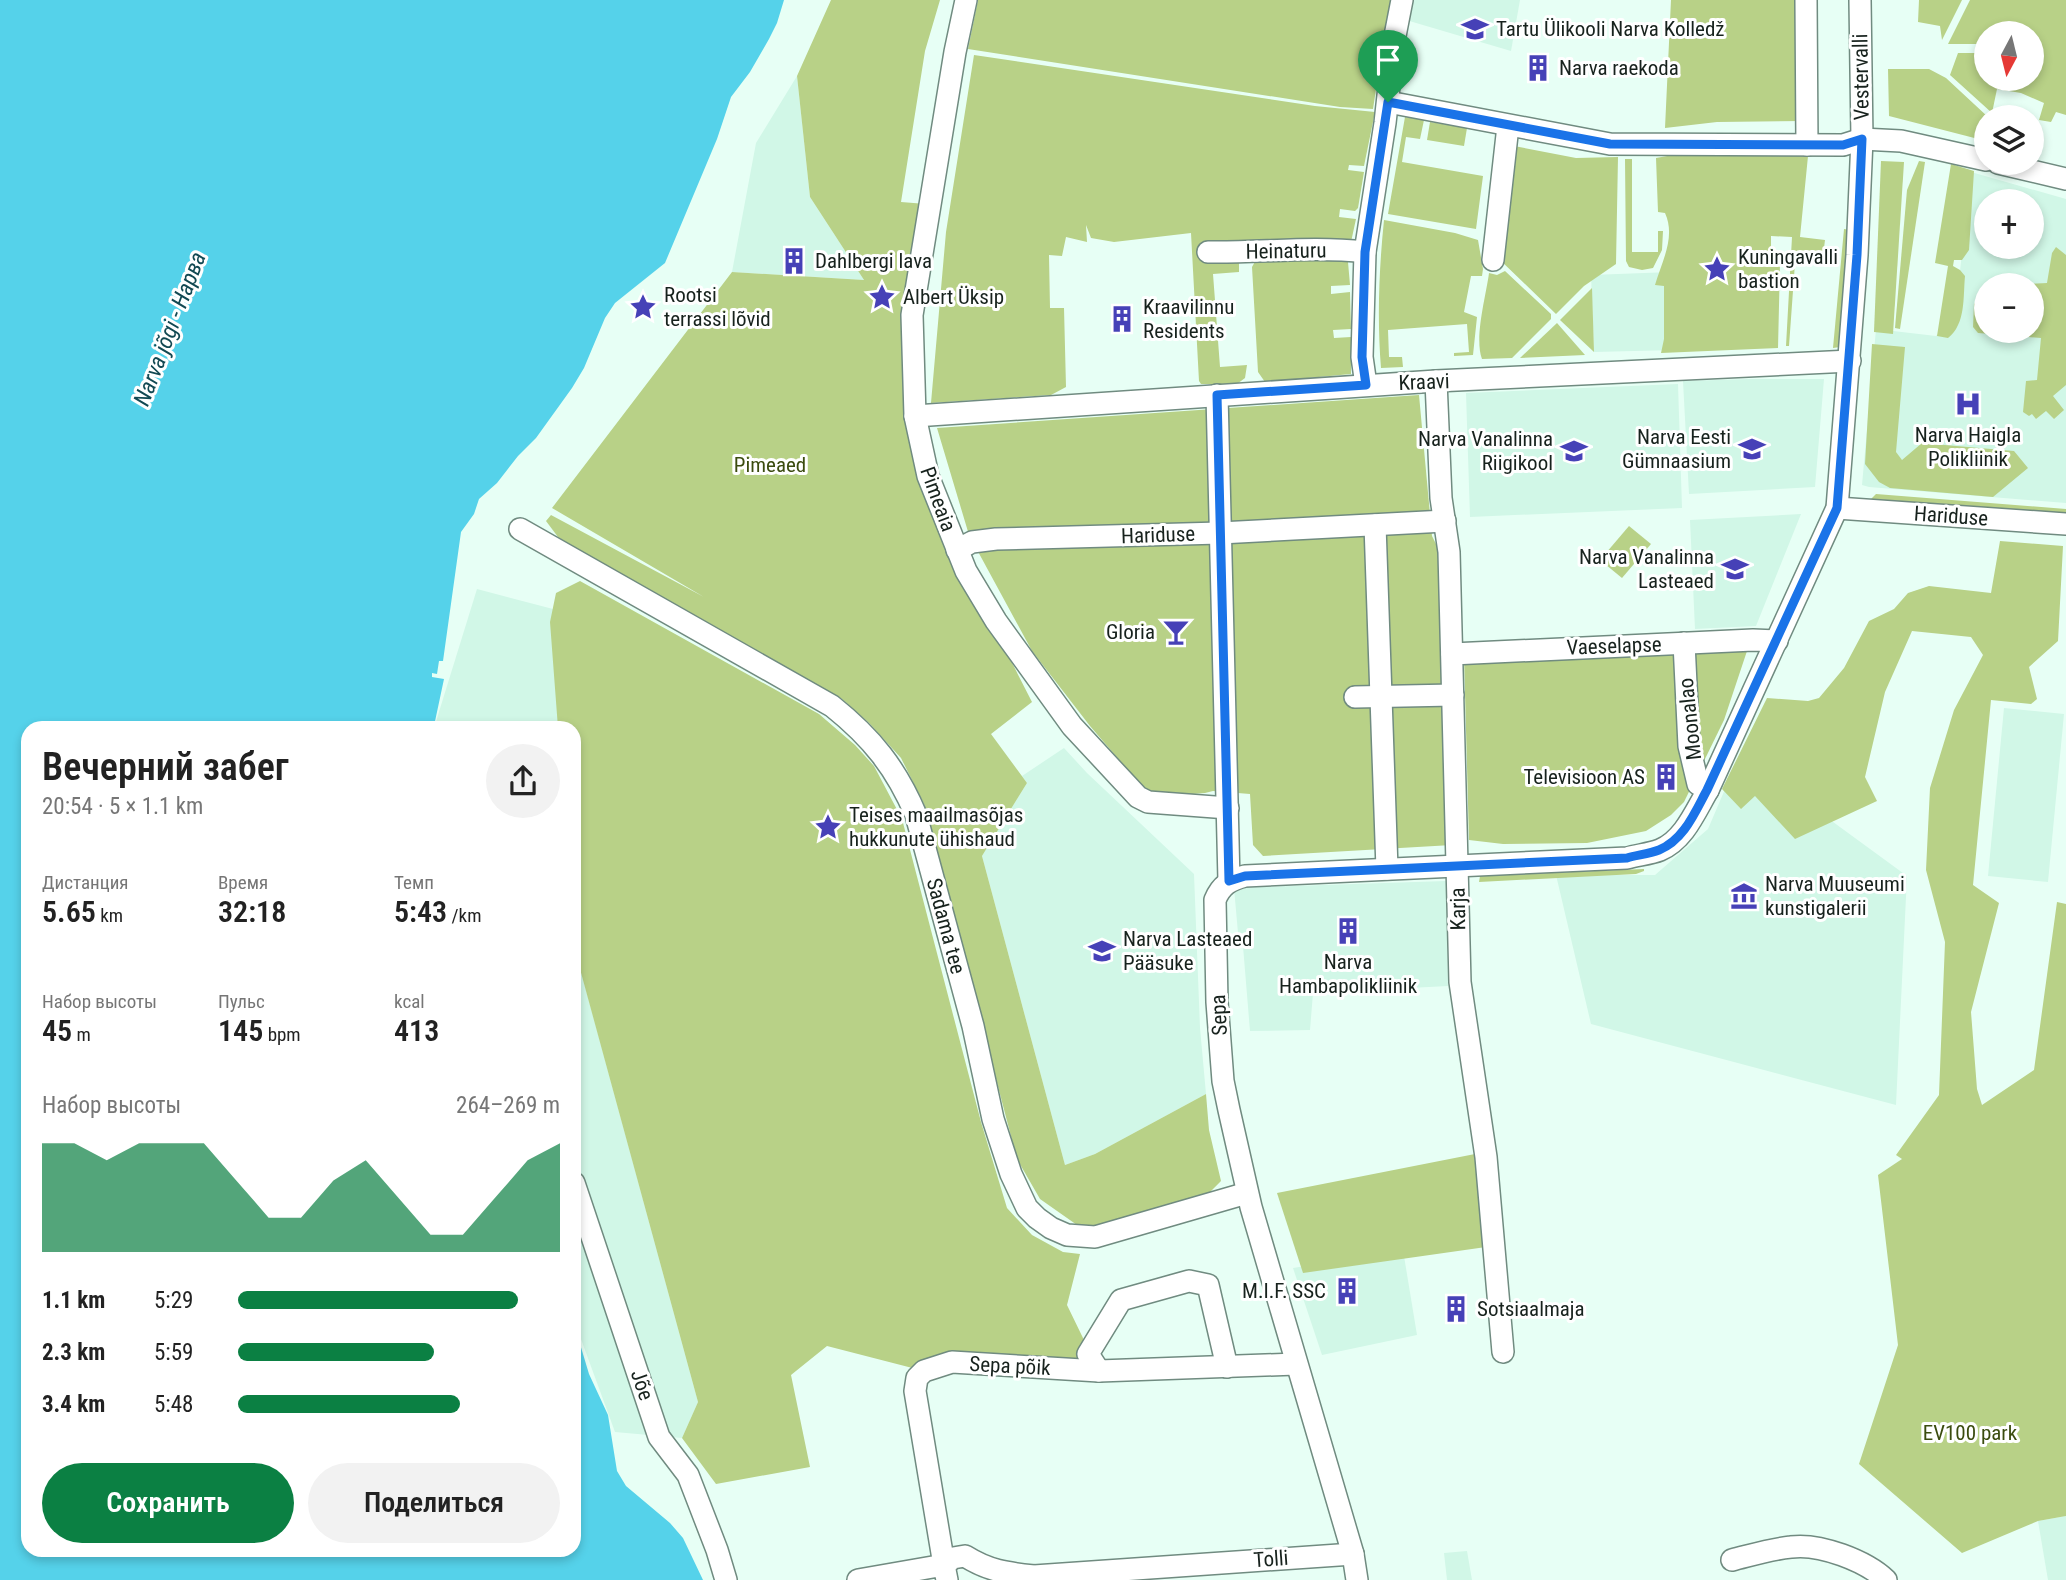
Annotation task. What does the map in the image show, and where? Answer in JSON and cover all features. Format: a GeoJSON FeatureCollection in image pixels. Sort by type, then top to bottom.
{"type":"FeatureCollection","features":[{"type":"Feature","properties":{"kind":"street","name":"Pimeaia"},"geometry":{"type":"LineString","coordinates":[[966,0],[912,316],[915,416],[928,477],[966,571],[996,621],[1072,726],[1138,797],[1148,802],[1228,808]]}},
{"type":"Feature","properties":{"kind":"street"},"geometry":{"type":"LineString","coordinates":[[1366,385],[1362,357],[1365,252],[1402,0]]}},
{"type":"Feature","properties":{"kind":"street"},"geometry":{"type":"LineString","coordinates":[[1807,0],[1807,145]]}},
{"type":"Feature","properties":{"kind":"street","name":"Vestervalli"},"geometry":{"type":"LineString","coordinates":[[1229,881],[1245,876],[1627,858],[1660,850],[1676,840],[1685,830],[1707,790],[1837,508],[1857,255],[1862,139],[1860,0]]}},
{"type":"Feature","properties":{"kind":"street"},"geometry":{"type":"LineString","coordinates":[[1388,102],[1610,144],[1843,145],[1862,139],[1901,141],[1974,157]]}},
{"type":"Feature","properties":{"kind":"street"},"geometry":{"type":"LineString","coordinates":[[1493,260],[1508,125]]}},
{"type":"Feature","properties":{"kind":"street"},"geometry":{"type":"LineString","coordinates":[[2044,174],[2066,179]]}},
{"type":"Feature","properties":{"kind":"street","name":"Heinaturu"},"geometry":{"type":"LineString","coordinates":[[1208,252],[1246,253],[1290,249],[1365,252]]}},
{"type":"Feature","properties":{"kind":"street","name":"Kraavi"},"geometry":{"type":"LineString","coordinates":[[915,416],[1366,385],[1850,361]]}},
{"type":"Feature","properties":{"kind":"street","name":"Karja"},"geometry":{"type":"LineString","coordinates":[[1436,381],[1441,498],[1449,552],[1460,982],[1486,1157],[1503,1352]]}},
{"type":"Feature","properties":{"kind":"street","name":"Sepa"},"geometry":{"type":"LineString","coordinates":[[1217,395],[1229,881],[1215,900],[1217,1002],[1223,1081],[1247,1193],[1353,1554],[1357,1580]]}},
{"type":"Feature","properties":{"kind":"street","name":"Hariduse"},"geometry":{"type":"LineString","coordinates":[[1837,508],[2066,524]]}},
{"type":"Feature","properties":{"kind":"street","name":"Hariduse"},"geometry":{"type":"LineString","coordinates":[[957,550],[972,542],[996,539],[1220,533],[1445,522]]}},
{"type":"Feature","properties":{"kind":"street"},"geometry":{"type":"LineString","coordinates":[[1375,525],[1387,869]]}},
{"type":"Feature","properties":{"kind":"street","name":"Sadama tee"},"geometry":{"type":"LineString","coordinates":[[520,529],[832,706],[865,734],[879,750],[901,784],[916,815],[973,1026],[993,1119],[1010,1174],[1021,1198],[1037,1218],[1067,1235],[1095,1237],[1247,1193]]}},
{"type":"Feature","properties":{"kind":"street","name":"Vaeselapse"},"geometry":{"type":"LineString","coordinates":[[1452,654],[1777,640]]}},
{"type":"Feature","properties":{"kind":"street","name":"Moonalao"},"geometry":{"type":"LineString","coordinates":[[1684,643],[1689,746],[1699,784],[1707,790]]}},
{"type":"Feature","properties":{"kind":"street"},"geometry":{"type":"LineString","coordinates":[[1355,697],[1453,695]]}},
{"type":"Feature","properties":{"kind":"street","name":"Jõe"},"geometry":{"type":"LineString","coordinates":[[581,1204],[659,1437],[688,1475],[726,1580]]}},
{"type":"Feature","properties":{"kind":"street"},"geometry":{"type":"LineString","coordinates":[[1099,1371],[1088,1354],[1121,1300],[1189,1281],[1208,1285],[1227,1367]]}},
{"type":"Feature","properties":{"kind":"street","name":"Sepa põik"},"geometry":{"type":"LineString","coordinates":[[946,1572],[915,1391],[918,1378],[924,1371],[952,1363],[1099,1371],[1296,1364]]}},
{"type":"Feature","properties":{"kind":"street"},"geometry":{"type":"LineString","coordinates":[[1732,1560],[1793,1546],[1834,1551],[1877,1571],[1886,1580]]}},
{"type":"Feature","properties":{"kind":"street","name":"Tolli"},"geometry":{"type":"LineString","coordinates":[[858,1580],[946,1572],[953,1558],[965,1556],[1002,1573],[1034,1576],[1353,1554]]}},
{"type":"Feature","properties":{"kind":"shaded area","name":"Tartu Ülikooli Narva Kolledž"},"geometry":{"type":"Polygon","coordinates":[[[1410,0],[1520,0],[1511,51],[1406,20],[1410,0]]]}},
{"type":"Feature","properties":{"kind":"shaded area"},"geometry":{"type":"Polygon","coordinates":[[[797,76],[810,197],[864,280],[732,272],[756,143],[797,76]]]}},
{"type":"Feature","properties":{"kind":"shaded area","name":"Narva Haigla Polikliinik"},"geometry":{"type":"Polygon","coordinates":[[[1971,172],[2031,189],[1974,189],[1974,259],[2044,259],[2044,193],[2066,199],[2066,503],[1862,485],[1876,329],[1936,336],[1955,316],[1971,172]]]}},
{"type":"Feature","properties":{"kind":"shaded area"},"geometry":{"type":"Polygon","coordinates":[[[1671,272],[1674,350],[1594,352],[1591,275],[1671,272]]]}},
{"type":"Feature","properties":{"kind":"shaded area","name":"Narva Eesti Gümnaasium"},"geometry":{"type":"Polygon","coordinates":[[[1824,379],[1815,487],[1689,494],[1683,381],[1824,379]]]}},
{"type":"Feature","properties":{"kind":"shaded area","name":"Narva Vanalinna Riigikool"},"geometry":{"type":"Polygon","coordinates":[[[1678,384],[1682,508],[1470,517],[1466,393],[1678,384]]]}},
{"type":"Feature","properties":{"kind":"shaded area","name":"Narva Vanalinna Lasteaed"},"geometry":{"type":"Polygon","coordinates":[[[1801,514],[1756,626],[1695,629],[1690,520],[1801,514]]]}},
{"type":"Feature","properties":{"kind":"shaded area"},"geometry":{"type":"Polygon","coordinates":[[[477,589],[553,609],[560,721],[436,721],[477,589]]]}},
{"type":"Feature","properties":{"kind":"shaded area"},"geometry":{"type":"Polygon","coordinates":[[[2004,708],[2064,714],[2048,882],[1988,876],[2004,708]]]}},
{"type":"Feature","properties":{"kind":"shaded area","name":"Narva Lasteaed Pääsuke"},"geometry":{"type":"Polygon","coordinates":[[[1064,748],[1194,874],[1200,1028],[1206,1094],[1095,1154],[1065,1165],[982,856],[1027,783],[1022,776],[1064,748]]]}},
{"type":"Feature","properties":{"kind":"shaded area"},"geometry":{"type":"Polygon","coordinates":[[[1740,754],[1907,876],[1896,1105],[1591,1024],[1556,875],[1655,875],[1708,829],[1740,754]]]}},
{"type":"Feature","properties":{"kind":"shaded area"},"geometry":{"type":"Polygon","coordinates":[[[1446,881],[1448,986],[1313,993],[1310,1030],[1250,1031],[1242,934],[1238,933],[1234,888],[1446,881]]]}},
{"type":"Feature","properties":{"kind":"shaded area"},"geometry":{"type":"Polygon","coordinates":[[[581,972],[698,1402],[682,1438],[615,1432],[581,1339],[581,972]]]}},
{"type":"Feature","properties":{"kind":"shaded area"},"geometry":{"type":"Polygon","coordinates":[[[1403,1250],[1417,1335],[1322,1355],[1293,1268],[1403,1250]]]}},
{"type":"Feature","properties":{"kind":"shaded area"},"geometry":{"type":"Polygon","coordinates":[[[2066,1516],[2066,1580],[2048,1580],[2038,1521],[2066,1516]]]}},
{"type":"Feature","properties":{"kind":"shaded area"},"geometry":{"type":"Polygon","coordinates":[[[1467,1551],[1472,1580],[1447,1580],[1444,1553],[1467,1551]]]}},
{"type":"Feature","properties":{"kind":"green space","name":"Pimeaed"},"geometry":{"type":"Polygon","coordinates":[[[831,0],[940,0],[925,51],[901,202],[926,204],[911,419],[981,602],[1032,702],[991,734],[1027,783],[982,856],[1065,1165],[1095,1154],[1206,1094],[1209,1130],[1221,1181],[1206,1196],[1103,1226],[1077,1225],[1040,1199],[1017,1159],[924,804],[901,758],[869,723],[842,699],[586,555],[558,537],[546,521],[551,515],[704,597],[552,508],[732,272],[864,280],[810,197],[797,76],[831,0]]]}},
{"type":"Feature","properties":{"kind":"green space"},"geometry":{"type":"Polygon","coordinates":[[[978,0],[1392,0],[1373,109],[1340,107],[968,49],[978,0]]]}},
{"type":"Feature","properties":{"kind":"green space"},"geometry":{"type":"Polygon","coordinates":[[[1671,0],[1802,0],[1803,121],[1717,122],[1665,128],[1671,0]]]}},
{"type":"Feature","properties":{"kind":"green space"},"geometry":{"type":"Polygon","coordinates":[[[1919,0],[1962,0],[1942,40],[1940,26],[1918,22],[1919,0]]]}},
{"type":"Feature","properties":{"kind":"green space"},"geometry":{"type":"Polygon","coordinates":[[[1970,0],[2066,0],[2066,115],[2056,112],[2051,122],[2044,121],[2044,103],[2009,91],[2044,91],[2044,21],[1974,21],[1974,44],[1948,44],[1970,0]]]}},
{"type":"Feature","properties":{"kind":"green space"},"geometry":{"type":"Polygon","coordinates":[[[1958,53],[1974,53],[1974,91],[1997,91],[1994,105],[1983,105],[1950,75],[1958,53]]]}},
{"type":"Feature","properties":{"kind":"green space"},"geometry":{"type":"Polygon","coordinates":[[[974,55],[1315,106],[1375,112],[1364,166],[1349,165],[1348,170],[1364,172],[1358,208],[1355,211],[1340,209],[1339,217],[1356,219],[1351,242],[1239,260],[1239,272],[1213,274],[1220,367],[1247,365],[1245,378],[1237,384],[1201,384],[1199,381],[1191,233],[1114,242],[1091,238],[1086,225],[1087,242],[1066,237],[1062,256],[1049,255],[1050,308],[1064,308],[1066,387],[1051,395],[931,403],[946,232],[974,55]]]}},
{"type":"Feature","properties":{"kind":"green space"},"geometry":{"type":"Polygon","coordinates":[[[1888,69],[1929,69],[1946,78],[1975,105],[1974,138],[1889,116],[1888,69]]]}},
{"type":"Feature","properties":{"kind":"green space"},"geometry":{"type":"Polygon","coordinates":[[[1405,117],[1424,120],[1420,139],[1406,137],[1402,162],[1483,176],[1476,229],[1388,214],[1405,117]]]}},
{"type":"Feature","properties":{"kind":"green space"},"geometry":{"type":"Polygon","coordinates":[[[1430,122],[1467,128],[1464,146],[1427,140],[1430,122]]]}},
{"type":"Feature","properties":{"kind":"green space"},"geometry":{"type":"Polygon","coordinates":[[[1514,146],[1576,158],[1618,157],[1616,264],[1584,286],[1556,314],[1499,259],[1505,207],[1510,199],[1514,146]]]}},
{"type":"Feature","properties":{"kind":"green space"},"geometry":{"type":"Polygon","coordinates":[[[1684,153],[1798,153],[1808,156],[1800,237],[1825,240],[1822,264],[1795,263],[1789,346],[1786,346],[1792,237],[1771,236],[1771,258],[1780,263],[1778,348],[1661,353],[1664,339],[1664,286],[1655,285],[1667,249],[1669,231],[1665,213],[1658,212],[1656,158],[1684,153]]]}},
{"type":"Feature","properties":{"kind":"green space"},"geometry":{"type":"Polygon","coordinates":[[[1625,159],[1632,159],[1632,252],[1658,252],[1658,231],[1663,231],[1662,250],[1653,268],[1642,270],[1629,267],[1626,261],[1625,159]]]}},
{"type":"Feature","properties":{"kind":"green space"},"geometry":{"type":"Polygon","coordinates":[[[1881,161],[1904,162],[1893,334],[1874,332],[1881,161]]]}},
{"type":"Feature","properties":{"kind":"green space"},"geometry":{"type":"Polygon","coordinates":[[[1919,161],[1925,162],[1900,329],[1895,328],[1907,190],[1919,161]]]}},
{"type":"Feature","properties":{"kind":"green space"},"geometry":{"type":"Polygon","coordinates":[[[1951,164],[1974,171],[1969,250],[1962,260],[1954,260],[1953,266],[1965,276],[1961,318],[1948,338],[1937,336],[1948,266],[1935,263],[1951,164]]]}},
{"type":"Feature","properties":{"kind":"green space"},"geometry":{"type":"Polygon","coordinates":[[[1384,220],[1478,240],[1482,276],[1471,276],[1464,312],[1477,317],[1473,355],[1454,356],[1454,353],[1469,352],[1467,324],[1388,330],[1389,357],[1402,357],[1403,367],[1381,368],[1379,294],[1384,220]]]}},
{"type":"Feature","properties":{"kind":"green space"},"geometry":{"type":"Polygon","coordinates":[[[1844,229],[1850,230],[1840,347],[1833,348],[1844,229]]]}},
{"type":"Feature","properties":{"kind":"green space"},"geometry":{"type":"Polygon","coordinates":[[[2056,247],[2066,255],[2066,385],[2053,396],[2064,410],[2054,419],[2046,411],[2036,419],[2032,414],[2029,416],[2023,412],[2026,381],[2037,380],[2041,343],[2044,343],[2044,283],[2047,283],[2052,253],[2056,247]]]}},
{"type":"Feature","properties":{"kind":"green space"},"geometry":{"type":"Polygon","coordinates":[[[1340,256],[1341,262],[1348,262],[1350,285],[1331,286],[1331,294],[1350,292],[1351,329],[1333,330],[1334,338],[1351,337],[1351,374],[1265,382],[1258,372],[1252,267],[1257,258],[1340,256]]]}},
{"type":"Feature","properties":{"kind":"green space"},"geometry":{"type":"Polygon","coordinates":[[[1505,271],[1551,314],[1551,319],[1512,358],[1482,359],[1479,340],[1489,273],[1497,275],[1505,271]]]}},
{"type":"Feature","properties":{"kind":"green space"},"geometry":{"type":"Polygon","coordinates":[[[1592,288],[1594,352],[1560,320],[1592,288]]]}},
{"type":"Feature","properties":{"kind":"green space"},"geometry":{"type":"Polygon","coordinates":[[[1557,323],[1585,355],[1520,358],[1557,323]]]}},
{"type":"Feature","properties":{"kind":"green space"},"geometry":{"type":"Polygon","coordinates":[[[1872,344],[1905,347],[1896,452],[1902,460],[1922,443],[2014,451],[2028,468],[1993,497],[1890,488],[1879,482],[1865,464],[1872,344]]]}},
{"type":"Feature","properties":{"kind":"green space"},"geometry":{"type":"Polygon","coordinates":[[[1419,395],[1432,536],[1440,552],[1452,845],[1263,856],[1253,845],[1250,794],[1213,791],[1155,797],[1090,726],[1032,651],[969,535],[937,428],[1419,395]]]}},
{"type":"Feature","properties":{"kind":"green space"},"geometry":{"type":"Polygon","coordinates":[[[1876,494],[2066,509],[2066,513],[1871,499],[1876,494]]]}},
{"type":"Feature","properties":{"kind":"green space"},"geometry":{"type":"Polygon","coordinates":[[[1629,526],[1651,544],[1622,578],[1600,560],[1629,526]]]}},
{"type":"Feature","properties":{"kind":"green space","name":"EV100 park"},"geometry":{"type":"Polygon","coordinates":[[[2000,541],[2063,546],[2058,641],[2029,667],[2037,699],[2031,704],[1991,700],[1973,885],[1999,903],[1971,1012],[1977,1089],[1982,1105],[2034,1070],[2057,902],[2066,904],[2066,1516],[2038,1521],[1962,1553],[1859,1464],[1898,1345],[1878,1175],[1902,1159],[1896,1155],[1939,1095],[1945,942],[1926,870],[1930,788],[1954,710],[1983,655],[1971,637],[1912,631],[1885,692],[1865,777],[1877,801],[1795,839],[1755,796],[1741,809],[1722,789],[1767,698],[1808,701],[1819,698],[1844,668],[1869,621],[1894,609],[1908,593],[1929,586],[1991,593],[2000,541]]]}},
{"type":"Feature","properties":{"kind":"green space"},"geometry":{"type":"Polygon","coordinates":[[[580,581],[819,714],[855,745],[874,766],[902,819],[981,1122],[1007,1208],[1032,1235],[1063,1252],[1080,1254],[1067,1305],[1099,1371],[924,1371],[827,1346],[791,1375],[810,1467],[716,1484],[682,1438],[698,1402],[581,973],[581,721],[557,721],[550,622],[556,593],[580,581]]]}},
{"type":"Feature","properties":{"kind":"green space"},"geometry":{"type":"Polygon","coordinates":[[[1748,648],[1724,720],[1684,802],[1671,815],[1646,831],[1587,843],[1503,844],[1469,840],[1464,656],[1748,648]]]}},
{"type":"Feature","properties":{"kind":"green space"},"geometry":{"type":"Polygon","coordinates":[[[1644,869],[1636,874],[1479,882],[1480,876],[1644,869]]]}},
{"type":"Feature","properties":{"kind":"green space"},"geometry":{"type":"Polygon","coordinates":[[[1475,1154],[1486,1247],[1303,1273],[1277,1193],[1475,1154]]]}},
{"type":"Feature","properties":{"kind":"water","name":"Narva jõgi - Нарва"},"geometry":{"type":"Polygon","coordinates":[[[0,0],[784,0],[769,39],[750,72],[731,97],[717,139],[665,263],[615,303],[605,318],[584,368],[572,388],[536,438],[497,483],[479,499],[474,514],[461,532],[443,661],[439,661],[437,674],[432,673],[432,677],[444,679],[435,721],[21,721],[21,1557],[581,1557],[581,1347],[589,1374],[608,1415],[617,1471],[626,1486],[670,1523],[683,1538],[703,1580],[0,1580],[0,0]]]}},
{"type":"Feature","properties":{"kind":"place","name":"Tartu Ülikooli Narva Kolledž"},"geometry":{"type":"Point","coordinates":[1475,29]}},
{"type":"Feature","properties":{"kind":"place","name":"Narva raekoda"},"geometry":{"type":"Point","coordinates":[1538,68]}},
{"type":"Feature","properties":{"kind":"place","name":"Dahlbergi lava"},"geometry":{"type":"Point","coordinates":[794,261]}},
{"type":"Feature","properties":{"kind":"place","name":"Kuningavalli bastion"},"geometry":{"type":"Point","coordinates":[1717,269]}},
{"type":"Feature","properties":{"kind":"place","name":"Albert Üksip"},"geometry":{"type":"Point","coordinates":[882,297]}},
{"type":"Feature","properties":{"kind":"place","name":"Rootsi terrassi lõvid"},"geometry":{"type":"Point","coordinates":[643,307]}},
{"type":"Feature","properties":{"kind":"place","name":"Kraavilinnu Residents"},"geometry":{"type":"Point","coordinates":[1122,319]}},
{"type":"Feature","properties":{"kind":"place","name":"Narva Haigla Polikliinik"},"geometry":{"type":"Point","coordinates":[1968,404]}},
{"type":"Feature","properties":{"kind":"place","name":"Narva Eesti Gümnaasium"},"geometry":{"type":"Point","coordinates":[1752,449]}},
{"type":"Feature","properties":{"kind":"place","name":"Narva Vanalinna Riigikool"},"geometry":{"type":"Point","coordinates":[1574,451]}},
{"type":"Feature","properties":{"kind":"place","name":"Narva Vanalinna Lasteaed"},"geometry":{"type":"Point","coordinates":[1735,569]}},
{"type":"Feature","properties":{"kind":"place","name":"Gloria"},"geometry":{"type":"Point","coordinates":[1176,632]}},
{"type":"Feature","properties":{"kind":"place","name":"Televisioon AS"},"geometry":{"type":"Point","coordinates":[1666,777]}},
{"type":"Feature","properties":{"kind":"place","name":"Teises maailmasõjas hukkunute ühishaud"},"geometry":{"type":"Point","coordinates":[828,827]}},
{"type":"Feature","properties":{"kind":"place","name":"Narva Muuseumi kunstigalerii"},"geometry":{"type":"Point","coordinates":[1744,896]}},
{"type":"Feature","properties":{"kind":"place","name":"Narva Hambapolikliinik"},"geometry":{"type":"Point","coordinates":[1348,931]}},
{"type":"Feature","properties":{"kind":"place","name":"Narva Lasteaed Pääsuke"},"geometry":{"type":"Point","coordinates":[1102,951]}},
{"type":"Feature","properties":{"kind":"place","name":"M.I.F. SSC"},"geometry":{"type":"Point","coordinates":[1347,1291]}},
{"type":"Feature","properties":{"kind":"place","name":"Sotsiaalmaja"},"geometry":{"type":"Point","coordinates":[1456,1309]}},
{"type":"Feature","properties":{"kind":"route"},"geometry":{"type":"LineString","coordinates":[[1388,102],[1610,144],[1843,145],[1862,139],[1850,361],[1837,508],[1707,790],[1685,830],[1676,840],[1660,850],[1627,858],[1245,876],[1229,881],[1217,395],[1366,385],[1362,357],[1363,269],[1388,102]]}}]}
